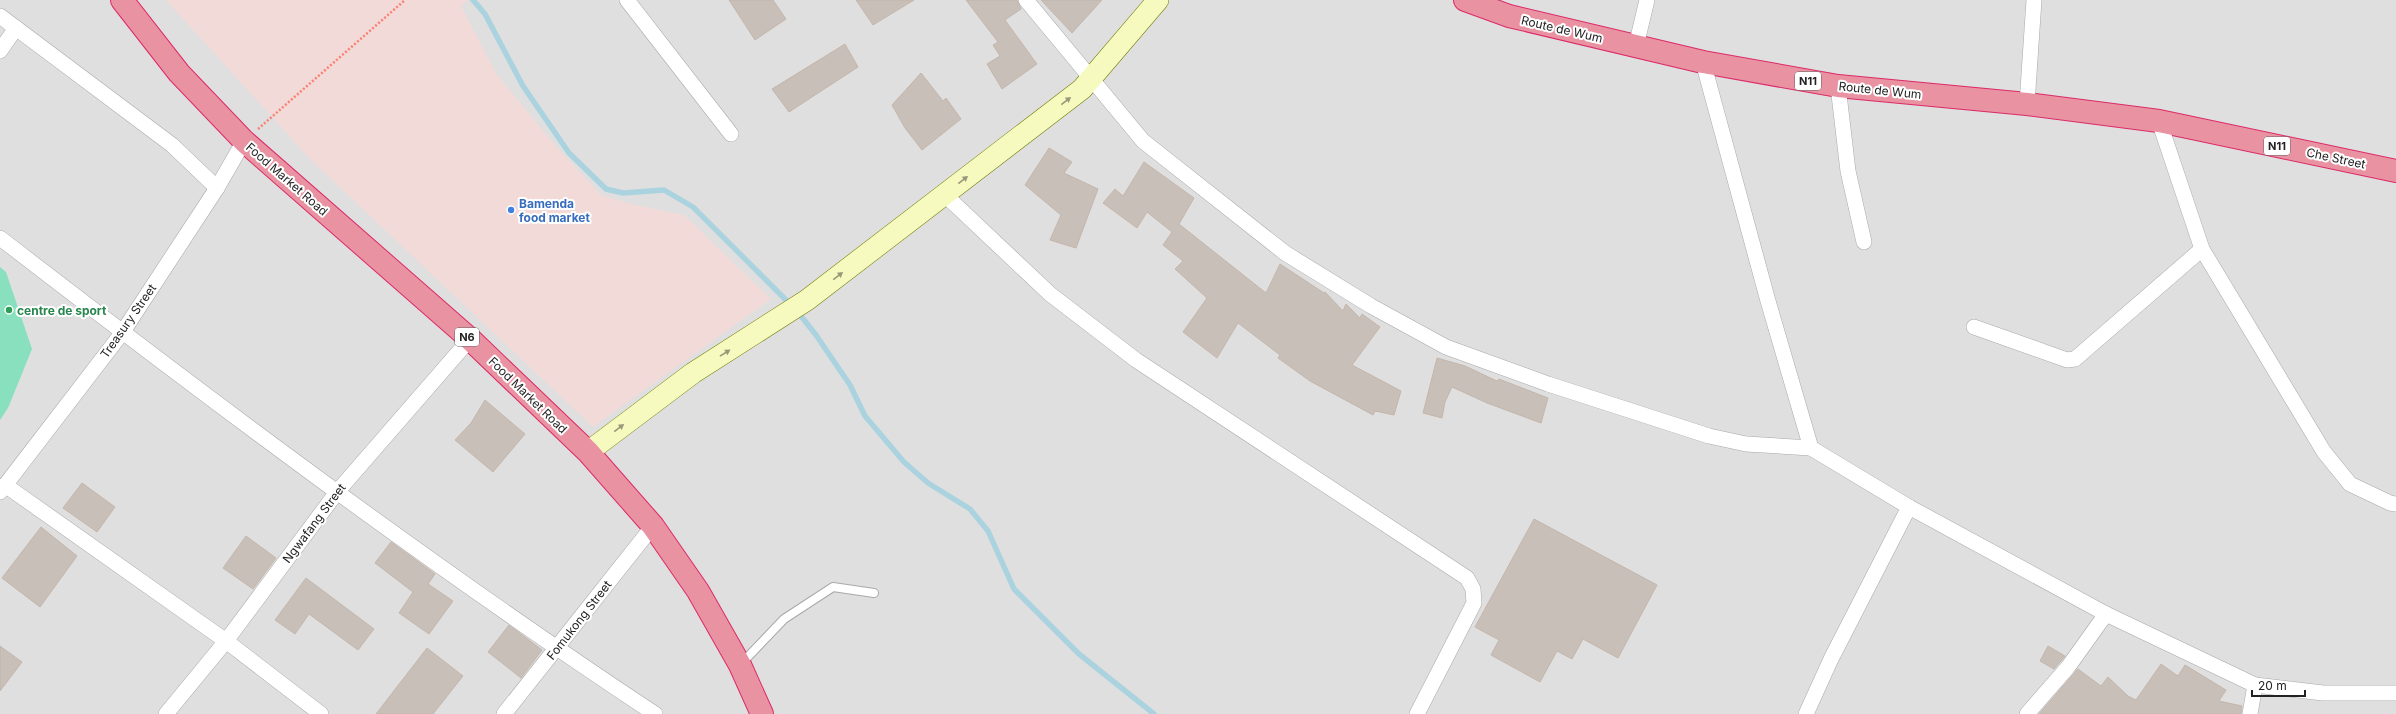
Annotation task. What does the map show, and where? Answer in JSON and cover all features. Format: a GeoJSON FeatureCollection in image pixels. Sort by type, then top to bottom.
{"type":"FeatureCollection","features":[{"type":"Feature","properties":{"kind":"highway","name":"Food Market Road"},"geometry":{"type":"LineString","coordinates":[[122,0],[179,73],[244,141],[470,339],[588,452],[653,526],[698,591],[740,665],[762,714]]}},
{"type":"Feature","properties":{"kind":"highway","name":"Route de Wum"},"geometry":{"type":"LineString","coordinates":[[1465,0],[1509,16],[1703,62],[1838,86],[2027,104],[2159,121]]}},
{"type":"Feature","properties":{"kind":"highway","name":"Che Street"},"geometry":{"type":"LineString","coordinates":[[2159,121],[2396,171]]}},
{"type":"Feature","properties":{"kind":"main road"},"geometry":{"type":"LineString","coordinates":[[588,452],[693,373],[807,300],[1082,89],[1158,0]]}},
{"type":"Feature","properties":{"kind":"street"},"geometry":{"type":"LineString","coordinates":[[626,0],[731,134]]}},
{"type":"Feature","properties":{"kind":"street"},"geometry":{"type":"LineString","coordinates":[[1026,0],[1143,141],[1285,253],[1371,306],[1446,347],[1548,384],[1709,436],[1746,444],[1811,448],[1909,507],[2106,614],[2255,685],[2322,693],[2396,692]]}},
{"type":"Feature","properties":{"kind":"street"},"geometry":{"type":"LineString","coordinates":[[1636,46],[1647,0]]}},
{"type":"Feature","properties":{"kind":"street"},"geometry":{"type":"LineString","coordinates":[[2027,104],[2030,3]]}},
{"type":"Feature","properties":{"kind":"street"},"geometry":{"type":"LineString","coordinates":[[0,16],[172,145],[217,188]]}},
{"type":"Feature","properties":{"kind":"street"},"geometry":{"type":"LineString","coordinates":[[0,51],[16,28]]}},
{"type":"Feature","properties":{"kind":"street"},"geometry":{"type":"LineString","coordinates":[[1703,62],[1764,286],[1811,448]]}},
{"type":"Feature","properties":{"kind":"street"},"geometry":{"type":"LineString","coordinates":[[1838,86],[1848,171],[1864,242]]}},
{"type":"Feature","properties":{"kind":"street"},"geometry":{"type":"LineString","coordinates":[[2159,121],[2202,249],[2324,452],[2350,484],[2390,503],[2396,504]]}},
{"type":"Feature","properties":{"kind":"street","name":"Treasury Street"},"geometry":{"type":"LineString","coordinates":[[3,489],[122,333],[217,188],[244,141]]}},
{"type":"Feature","properties":{"kind":"street"},"geometry":{"type":"LineString","coordinates":[[945,195],[1050,294],[1136,360],[1467,578],[1473,589],[1474,603],[1417,714]]}},
{"type":"Feature","properties":{"kind":"street"},"geometry":{"type":"LineString","coordinates":[[0,238],[122,333],[337,492],[556,648],[655,714]]}},
{"type":"Feature","properties":{"kind":"street"},"geometry":{"type":"LineString","coordinates":[[1974,327],[2067,360],[2074,359],[2202,249]]}},
{"type":"Feature","properties":{"kind":"street","name":"Ngwafang Street"},"geometry":{"type":"LineString","coordinates":[[166,714],[226,641],[337,492],[470,339]]}},
{"type":"Feature","properties":{"kind":"street"},"geometry":{"type":"LineString","coordinates":[[3,489],[226,641],[321,714]]}},
{"type":"Feature","properties":{"kind":"street"},"geometry":{"type":"LineString","coordinates":[[1806,714],[1831,659],[1909,507]]}},
{"type":"Feature","properties":{"kind":"street","name":"Fomukong Street"},"geometry":{"type":"LineString","coordinates":[[504,714],[653,526]]}},
{"type":"Feature","properties":{"kind":"street"},"geometry":{"type":"LineString","coordinates":[[2027,714],[2068,667],[2106,614]]}},
{"type":"Feature","properties":{"kind":"street"},"geometry":{"type":"LineString","coordinates":[[2250,714],[2255,685]]}},
{"type":"Feature","properties":{"kind":"lane"},"geometry":{"type":"LineString","coordinates":[[740,665],[784,619],[833,587],[874,593]]}},
{"type":"Feature","properties":{"kind":"path"},"geometry":{"type":"LineString","coordinates":[[244,141],[405,0]]}},
{"type":"Feature","properties":{"kind":"shaded area"},"geometry":{"type":"Polygon","coordinates":[[[0,0],[2396,0],[2396,714],[0,714],[0,0]]]}},
{"type":"Feature","properties":{"kind":"shaded area","name":"Bamenda food market"},"geometry":{"type":"Polygon","coordinates":[[[166,0],[468,0],[461,6],[497,75],[559,150],[601,195],[635,205],[684,215],[771,299],[593,427],[311,160],[166,0]]]}},
{"type":"Feature","properties":{"kind":"green space","name":"centre de sport"},"geometry":{"type":"Polygon","coordinates":[[[0,267],[6,272],[32,349],[8,408],[0,420],[0,267]]]}},
{"type":"Feature","properties":{"kind":"building"},"geometry":{"type":"Polygon","coordinates":[[[729,0],[773,0],[786,19],[755,40],[729,0]]]}},
{"type":"Feature","properties":{"kind":"building"},"geometry":{"type":"Polygon","coordinates":[[[856,0],[914,0],[873,25],[856,0]]]}},
{"type":"Feature","properties":{"kind":"building"},"geometry":{"type":"Polygon","coordinates":[[[966,0],[1017,0],[1021,9],[1005,20],[1037,64],[1002,89],[987,64],[1000,56],[993,45],[998,42],[966,0]]]}},
{"type":"Feature","properties":{"kind":"building"},"geometry":{"type":"Polygon","coordinates":[[[1041,0],[1102,0],[1072,33],[1041,0]]]}},
{"type":"Feature","properties":{"kind":"building"},"geometry":{"type":"Polygon","coordinates":[[[845,44],[858,67],[789,112],[772,89],[845,44]]]}},
{"type":"Feature","properties":{"kind":"building"},"geometry":{"type":"Polygon","coordinates":[[[921,73],[943,101],[946,98],[961,119],[922,150],[905,128],[892,105],[921,73]]]}},
{"type":"Feature","properties":{"kind":"building"},"geometry":{"type":"Polygon","coordinates":[[[1049,148],[1072,162],[1064,173],[1098,189],[1076,248],[1050,240],[1061,215],[1025,185],[1049,148]]]}},
{"type":"Feature","properties":{"kind":"building"},"geometry":{"type":"Polygon","coordinates":[[[1144,162],[1194,198],[1179,224],[1266,293],[1280,264],[1324,293],[1325,292],[1343,311],[1346,304],[1360,318],[1362,314],[1380,327],[1352,365],[1401,391],[1394,415],[1375,411],[1373,415],[1310,381],[1278,358],[1280,355],[1238,323],[1217,358],[1183,332],[1207,298],[1175,269],[1183,261],[1163,245],[1172,232],[1147,212],[1137,228],[1103,203],[1115,189],[1123,196],[1144,162]]]}},
{"type":"Feature","properties":{"kind":"building"},"geometry":{"type":"Polygon","coordinates":[[[1437,358],[1465,366],[1497,381],[1499,379],[1548,398],[1541,423],[1487,403],[1452,387],[1445,402],[1442,418],[1423,413],[1437,358]]]}},
{"type":"Feature","properties":{"kind":"building"},"geometry":{"type":"Polygon","coordinates":[[[485,400],[525,434],[493,472],[455,440],[471,423],[485,400]]]}},
{"type":"Feature","properties":{"kind":"building"},"geometry":{"type":"Polygon","coordinates":[[[82,483],[115,507],[97,532],[63,508],[82,483]]]}},
{"type":"Feature","properties":{"kind":"building"},"geometry":{"type":"Polygon","coordinates":[[[1534,519],[1657,585],[1618,658],[1583,639],[1572,659],[1557,651],[1540,682],[1491,655],[1499,640],[1475,627],[1534,519]]]}},
{"type":"Feature","properties":{"kind":"building"},"geometry":{"type":"Polygon","coordinates":[[[41,527],[77,556],[40,607],[2,578],[41,527]]]}},
{"type":"Feature","properties":{"kind":"building"},"geometry":{"type":"Polygon","coordinates":[[[246,536],[276,558],[253,589],[223,568],[246,536]]]}},
{"type":"Feature","properties":{"kind":"building"},"geometry":{"type":"Polygon","coordinates":[[[391,542],[435,574],[428,584],[453,601],[429,634],[399,613],[413,592],[375,563],[391,542]]]}},
{"type":"Feature","properties":{"kind":"building"},"geometry":{"type":"Polygon","coordinates":[[[306,578],[374,629],[358,650],[309,614],[295,634],[275,620],[306,578]]]}},
{"type":"Feature","properties":{"kind":"building"},"geometry":{"type":"Polygon","coordinates":[[[509,625],[542,650],[521,678],[488,652],[509,625]]]}},
{"type":"Feature","properties":{"kind":"building"},"geometry":{"type":"Polygon","coordinates":[[[0,646],[22,662],[0,691],[0,646]]]}},
{"type":"Feature","properties":{"kind":"building"},"geometry":{"type":"Polygon","coordinates":[[[2048,646],[2065,656],[2054,669],[2040,661],[2048,646]]]}},
{"type":"Feature","properties":{"kind":"building"},"geometry":{"type":"Polygon","coordinates":[[[427,648],[463,676],[433,714],[376,714],[427,648]]]}},
{"type":"Feature","properties":{"kind":"building"},"geometry":{"type":"Polygon","coordinates":[[[2161,664],[2178,676],[2185,665],[2226,690],[2219,701],[2242,706],[2241,714],[2039,714],[2078,669],[2101,686],[2108,677],[2128,696],[2136,700],[2161,664]]]}},
{"type":"Feature","properties":{"kind":"waterway"},"geometry":{"type":"LineString","coordinates":[[473,0],[485,14],[523,86],[569,153],[606,189],[623,193],[664,190],[693,207],[791,305]]}},
{"type":"Feature","properties":{"kind":"waterway"},"geometry":{"type":"LineString","coordinates":[[797,311],[816,335],[850,385],[865,416],[904,462],[928,483],[970,509],[988,531],[1014,589],[1079,654],[1154,714]]}},
{"type":"Feature","properties":{"kind":"place","name":"Bamenda food market"},"geometry":{"type":"Point","coordinates":[511,210]}},
{"type":"Feature","properties":{"kind":"place","name":"centre de sport"},"geometry":{"type":"Point","coordinates":[9,310]}}]}
